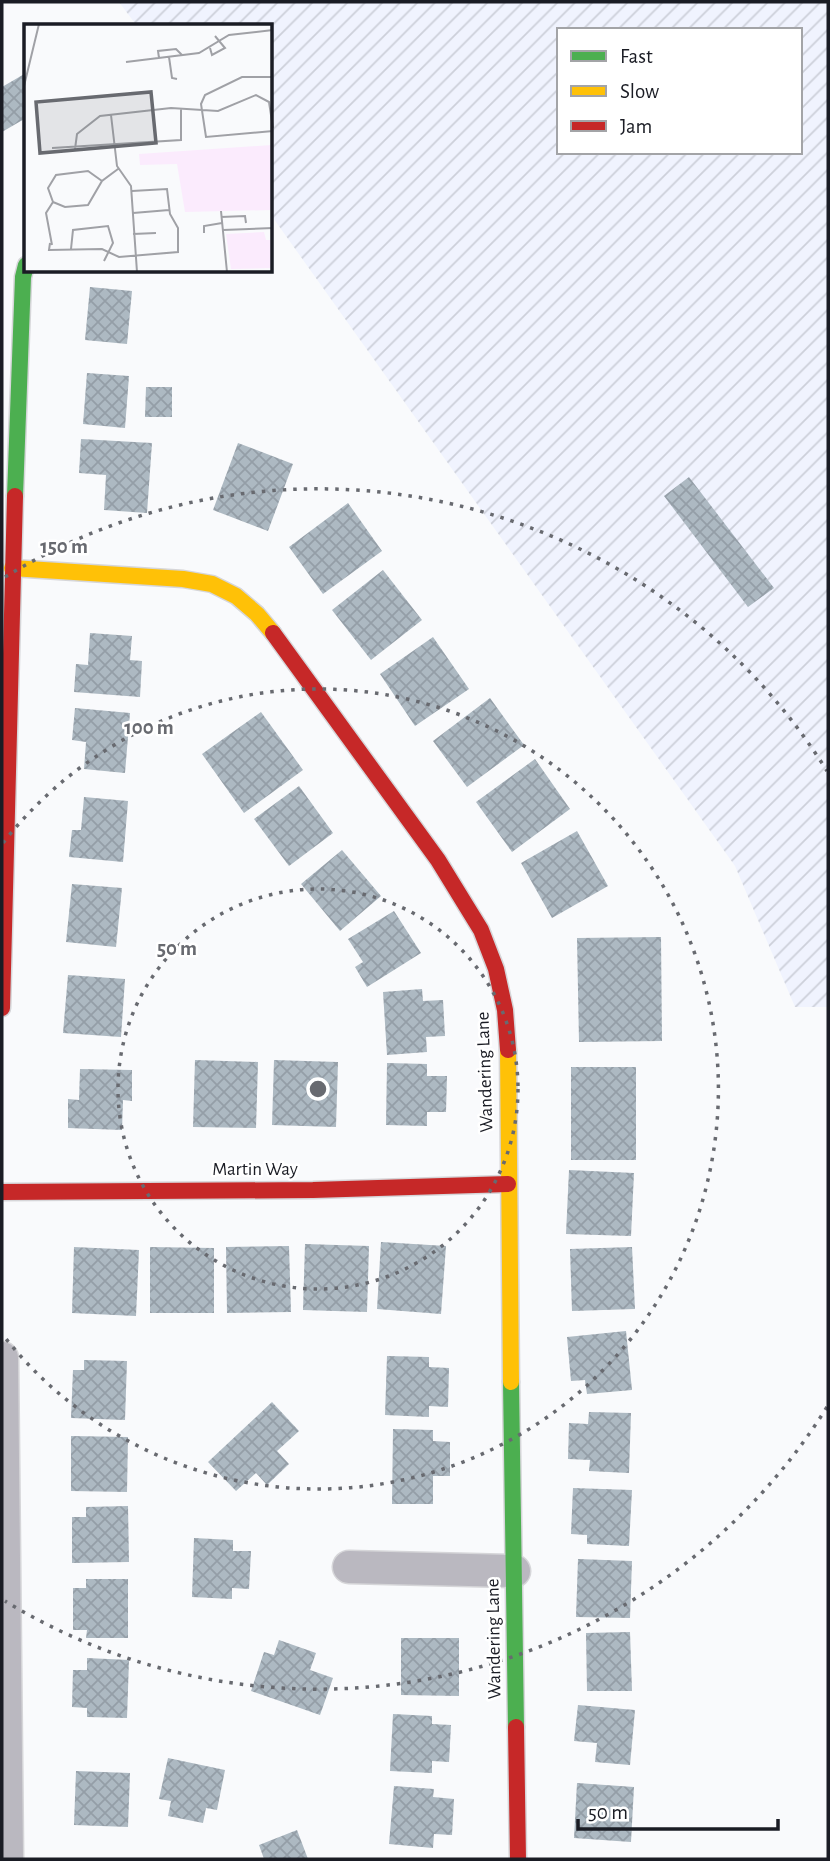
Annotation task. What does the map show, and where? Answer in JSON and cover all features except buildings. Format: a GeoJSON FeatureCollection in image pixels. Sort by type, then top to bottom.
{"type":"FeatureCollection","features":[{"type":"Feature","properties":{"kind":"street"},"geometry":{"type":"LineString","coordinates":[[2,1008],[12,568],[24,273]]}},
{"type":"Feature","properties":{"kind":"street","name":"Wandering Lane"},"geometry":{"type":"LineString","coordinates":[[12,568],[183,579],[212,584],[236,596],[264,622],[438,860],[481,930],[496,969],[505,1010],[508,1054],[518,1859]]}},
{"type":"Feature","properties":{"kind":"street","name":"Martin Way"},"geometry":{"type":"LineString","coordinates":[[2,1192],[313,1190],[508,1184]]}},
{"type":"Feature","properties":{"kind":"street"},"geometry":{"type":"LineString","coordinates":[[2,1359],[7,1859]]}},
{"type":"Feature","properties":{"kind":"street"},"geometry":{"type":"LineString","coordinates":[[349,1567],[514,1571]]}},
{"type":"Feature","properties":{"kind":"shaded area"},"geometry":{"type":"Polygon","coordinates":[[[119,2],[828,2],[828,1007],[795,1007],[735,866],[273,218],[273,24],[136,24],[119,2]]]}},
{"type":"Feature","properties":{"kind":"traffic: fast"},"geometry":{"type":"LineString","coordinates":[[15,496],[24,273]]}},
{"type":"Feature","properties":{"kind":"traffic: fast"},"geometry":{"type":"LineString","coordinates":[[511,1382],[516,1727]]}},
{"type":"Feature","properties":{"kind":"traffic: slow"},"geometry":{"type":"LineString","coordinates":[[12,568],[183,579],[212,584],[236,596],[257,614],[273,633]]}},
{"type":"Feature","properties":{"kind":"traffic: slow"},"geometry":{"type":"LineString","coordinates":[[508,1050],[511,1382]]}},
{"type":"Feature","properties":{"kind":"traffic: jam"},"geometry":{"type":"LineString","coordinates":[[2,1008],[15,496]]}},
{"type":"Feature","properties":{"kind":"traffic: jam"},"geometry":{"type":"LineString","coordinates":[[273,633],[438,860],[481,930],[496,969],[505,1010],[508,1050]]}},
{"type":"Feature","properties":{"kind":"traffic: jam"},"geometry":{"type":"LineString","coordinates":[[2,1192],[313,1190],[508,1184]]}},
{"type":"Feature","properties":{"kind":"traffic: jam"},"geometry":{"type":"LineString","coordinates":[[516,1727],[518,1859]]}}]}
